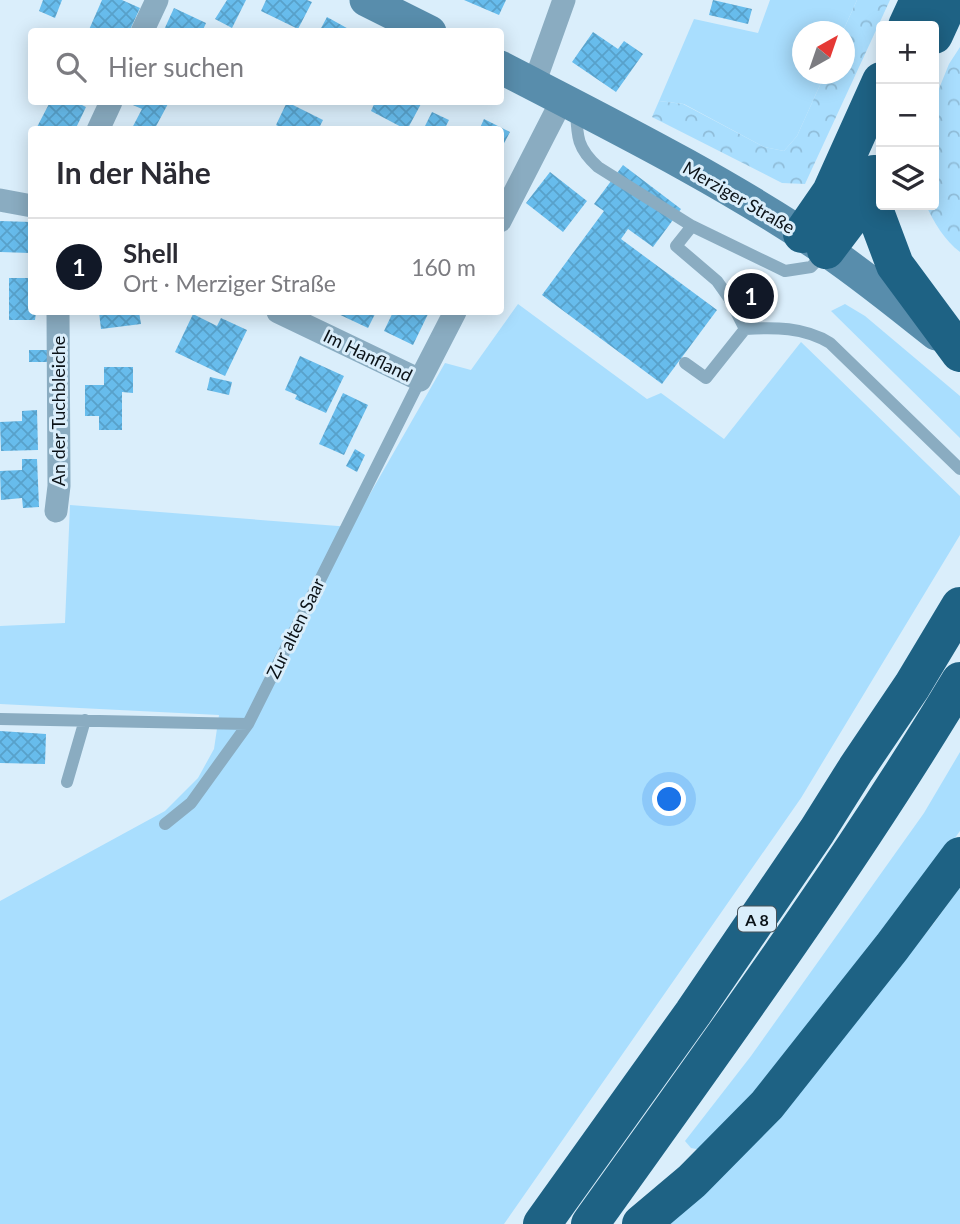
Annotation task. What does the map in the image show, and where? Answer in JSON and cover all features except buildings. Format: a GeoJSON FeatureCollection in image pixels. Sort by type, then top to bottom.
{"type":"FeatureCollection","features":[{"type":"Feature","properties":{"kind":"highway"},"geometry":{"type":"LineString","coordinates":[[909,21],[919,0]]}},
{"type":"Feature","properties":{"kind":"highway"},"geometry":{"type":"LineString","coordinates":[[939,24],[944,13],[955,0]]}},
{"type":"Feature","properties":{"kind":"highway"},"geometry":{"type":"LineString","coordinates":[[814,242],[831,192],[880,84]]}},
{"type":"Feature","properties":{"kind":"highway"},"geometry":{"type":"LineString","coordinates":[[814,242],[857,209],[876,167]]}},
{"type":"Feature","properties":{"kind":"highway"},"geometry":{"type":"LineString","coordinates":[[876,180],[874,209],[895,265],[960,353]]}},
{"type":"Feature","properties":{"kind":"highway","name":"A 8"},"geometry":{"type":"LineString","coordinates":[[542,1224],[817,831],[912,686],[960,606]]}},
{"type":"Feature","properties":{"kind":"highway","name":"A 8"},"geometry":{"type":"LineString","coordinates":[[590,1224],[725,1035],[852,850],[960,681]]}},
{"type":"Feature","properties":{"kind":"highway"},"geometry":{"type":"LineString","coordinates":[[641,1224],[715,1159],[774,1097],[960,856]]}},
{"type":"Feature","properties":{"kind":"main road"},"geometry":{"type":"LineString","coordinates":[[366,0],[422,28]]}},
{"type":"Feature","properties":{"kind":"main road","name":"Merziger Straße"},"geometry":{"type":"LineString","coordinates":[[504,69],[638,139],[814,242],[876,286],[960,353]]}},
{"type":"Feature","properties":{"kind":"street"},"geometry":{"type":"LineString","coordinates":[[144,28],[157,0]]}},
{"type":"Feature","properties":{"kind":"street"},"geometry":{"type":"LineString","coordinates":[[504,212],[557,97],[564,0]]}},
{"type":"Feature","properties":{"kind":"street"},"geometry":{"type":"LineString","coordinates":[[100,126],[110,105]]}},
{"type":"Feature","properties":{"kind":"street"},"geometry":{"type":"LineString","coordinates":[[0,200],[28,205]]}},
{"type":"Feature","properties":{"kind":"street","name":"An der Tuchbleiche"},"geometry":{"type":"LineString","coordinates":[[56,511],[60,486],[58,315]]}},
{"type":"Feature","properties":{"kind":"street","name":"Im Hanfland"},"geometry":{"type":"LineString","coordinates":[[284,315],[420,380]]}},
{"type":"Feature","properties":{"kind":"street","name":"Zur alten Saar"},"geometry":{"type":"LineString","coordinates":[[420,380],[452,315]]}},
{"type":"Feature","properties":{"kind":"lane"},"geometry":{"type":"LineString","coordinates":[[557,97],[585,155],[598,167],[692,226],[785,271],[811,267],[814,242]]}},
{"type":"Feature","properties":{"kind":"lane"},"geometry":{"type":"LineString","coordinates":[[692,226],[676,246],[716,281],[729,298],[745,329]]}},
{"type":"Feature","properties":{"kind":"lane"},"geometry":{"type":"LineString","coordinates":[[685,363],[706,378],[745,329],[776,326],[818,335],[830,343],[960,469]]}},
{"type":"Feature","properties":{"kind":"lane","name":"Zur alten Saar"},"geometry":{"type":"LineString","coordinates":[[165,824],[191,803],[248,724],[420,380]]}},
{"type":"Feature","properties":{"kind":"lane"},"geometry":{"type":"LineString","coordinates":[[0,719],[248,724]]}},
{"type":"Feature","properties":{"kind":"lane"},"geometry":{"type":"LineString","coordinates":[[66,782],[85,720]]}},
{"type":"Feature","properties":{"kind":"green space"},"geometry":{"type":"Polygon","coordinates":[[[770,0],[857,0],[848,21],[792,21],[792,84],[820,84],[797,136],[784,151],[764,147],[684,104],[659,101],[694,19],[758,33],[770,0]]]}},
{"type":"Feature","properties":{"kind":"green space"},"geometry":{"type":"Polygon","coordinates":[[[857,0],[890,0],[880,21],[876,21],[876,30],[855,76],[855,21],[848,21],[857,0]]]}},
{"type":"Feature","properties":{"kind":"green space"},"geometry":{"type":"Polygon","coordinates":[[[960,47],[960,252],[949,242],[928,210],[939,210],[939,89],[949,64],[960,47]]]}},
{"type":"Feature","properties":{"kind":"green space"},"geometry":{"type":"Polygon","coordinates":[[[820,84],[851,84],[805,184],[782,183],[652,117],[659,101],[683,104],[764,147],[784,151],[797,136],[820,84]]]}},
{"type":"Feature","properties":{"kind":"green space"},"geometry":{"type":"Polygon","coordinates":[[[518,304],[647,399],[661,393],[724,439],[801,342],[960,496],[960,535],[801,798],[504,1224],[0,1224],[0,901],[165,811],[198,778],[214,749],[219,715],[0,704],[0,626],[65,623],[70,505],[351,527],[445,363],[471,370],[518,304]]]}},
{"type":"Feature","properties":{"kind":"green space"},"geometry":{"type":"Polygon","coordinates":[[[845,304],[865,316],[960,396],[960,438],[831,311],[845,304]]]}},
{"type":"Feature","properties":{"kind":"green space"},"geometry":{"type":"Polygon","coordinates":[[[960,752],[960,831],[893,923],[707,1151],[691,1148],[685,1141],[751,1056],[924,813],[960,752]]]}},
{"type":"Feature","properties":{"kind":"green space"},"geometry":{"type":"Polygon","coordinates":[[[960,887],[960,1224],[665,1224],[799,1092],[960,887]]]}},
{"type":"Feature","properties":{"kind":"place","name":"Shell"},"geometry":{"type":"Point","coordinates":[751,296]}}]}
